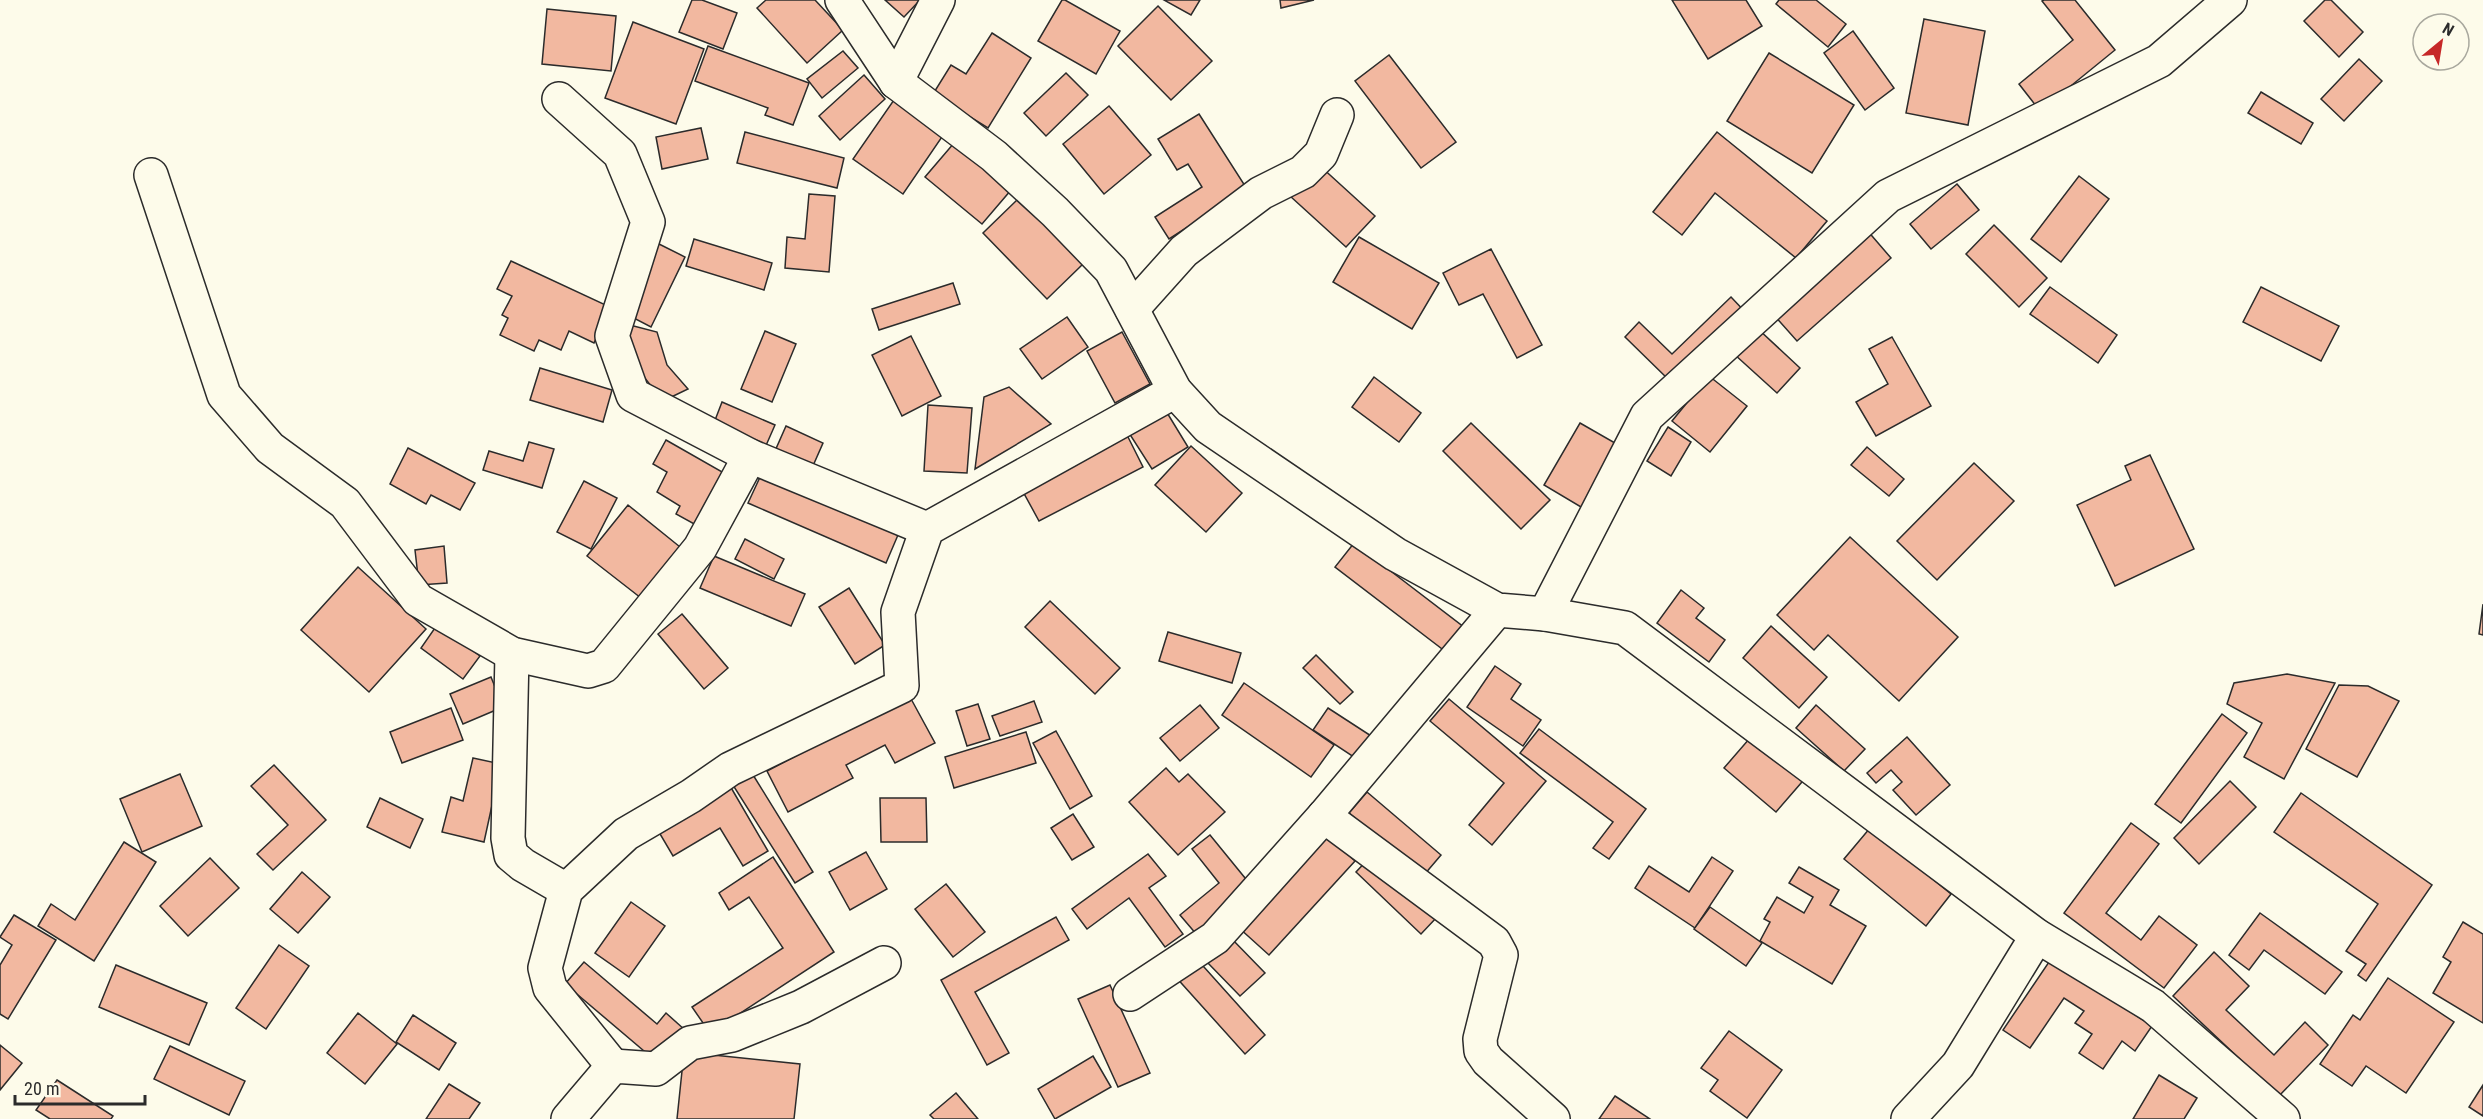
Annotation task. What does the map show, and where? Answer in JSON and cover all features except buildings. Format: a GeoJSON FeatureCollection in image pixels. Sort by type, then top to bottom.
{"type":"FeatureCollection","features":[{"type":"Feature","properties":{"kind":"street"},"geometry":{"type":"LineString","coordinates":[[842,0],[896,82],[994,156],[1055,212],[1111,270],[1175,391],[1208,427],[1395,554],[1497,610],[1545,614],[1625,628],[2037,936],[2153,1006],[2283,1119]]}},
{"type":"Feature","properties":{"kind":"street"},"geometry":{"type":"LineString","coordinates":[[896,82],[938,0]]}},
{"type":"Feature","properties":{"kind":"street"},"geometry":{"type":"LineString","coordinates":[[1545,614],[1647,416],[1888,196],[2159,61],[2230,0]]}},
{"type":"Feature","properties":{"kind":"street"},"geometry":{"type":"LineString","coordinates":[[559,99],[620,154],[648,222],[612,336],[633,395],[750,456],[927,529]]}},
{"type":"Feature","properties":{"kind":"street"},"geometry":{"type":"LineString","coordinates":[[1132,309],[1184,251],[1261,192],[1303,172],[1321,154],[1337,115]]}},
{"type":"Feature","properties":{"kind":"street"},"geometry":{"type":"LineString","coordinates":[[151,175],[224,395],[270,448],[345,503],[418,600],[512,654],[588,671],[603,666],[700,548],[750,456]]}},
{"type":"Feature","properties":{"kind":"street"},"geometry":{"type":"LineString","coordinates":[[884,963],[801,1007],[732,1035],[690,1043],[656,1069],[613,1066],[550,988],[545,968],[566,890],[626,834],[691,796],[730,769],[902,686],[898,612],[927,529],[1175,391]]}},
{"type":"Feature","properties":{"kind":"street"},"geometry":{"type":"LineString","coordinates":[[1130,994],[1215,938],[1324,816],[1497,610]]}},
{"type":"Feature","properties":{"kind":"street"},"geometry":{"type":"LineString","coordinates":[[512,654],[508,838],[511,855],[523,865],[566,890]]}},
{"type":"Feature","properties":{"kind":"street"},"geometry":{"type":"LineString","coordinates":[[1324,816],[1494,942],[1501,955],[1480,1039],[1481,1050],[1488,1060],[1553,1119]]}},
{"type":"Feature","properties":{"kind":"street"},"geometry":{"type":"LineString","coordinates":[[1908,1119],[1958,1065],[2037,936]]}},
{"type":"Feature","properties":{"kind":"street"},"geometry":{"type":"LineString","coordinates":[[568,1119],[613,1066]]}}]}
